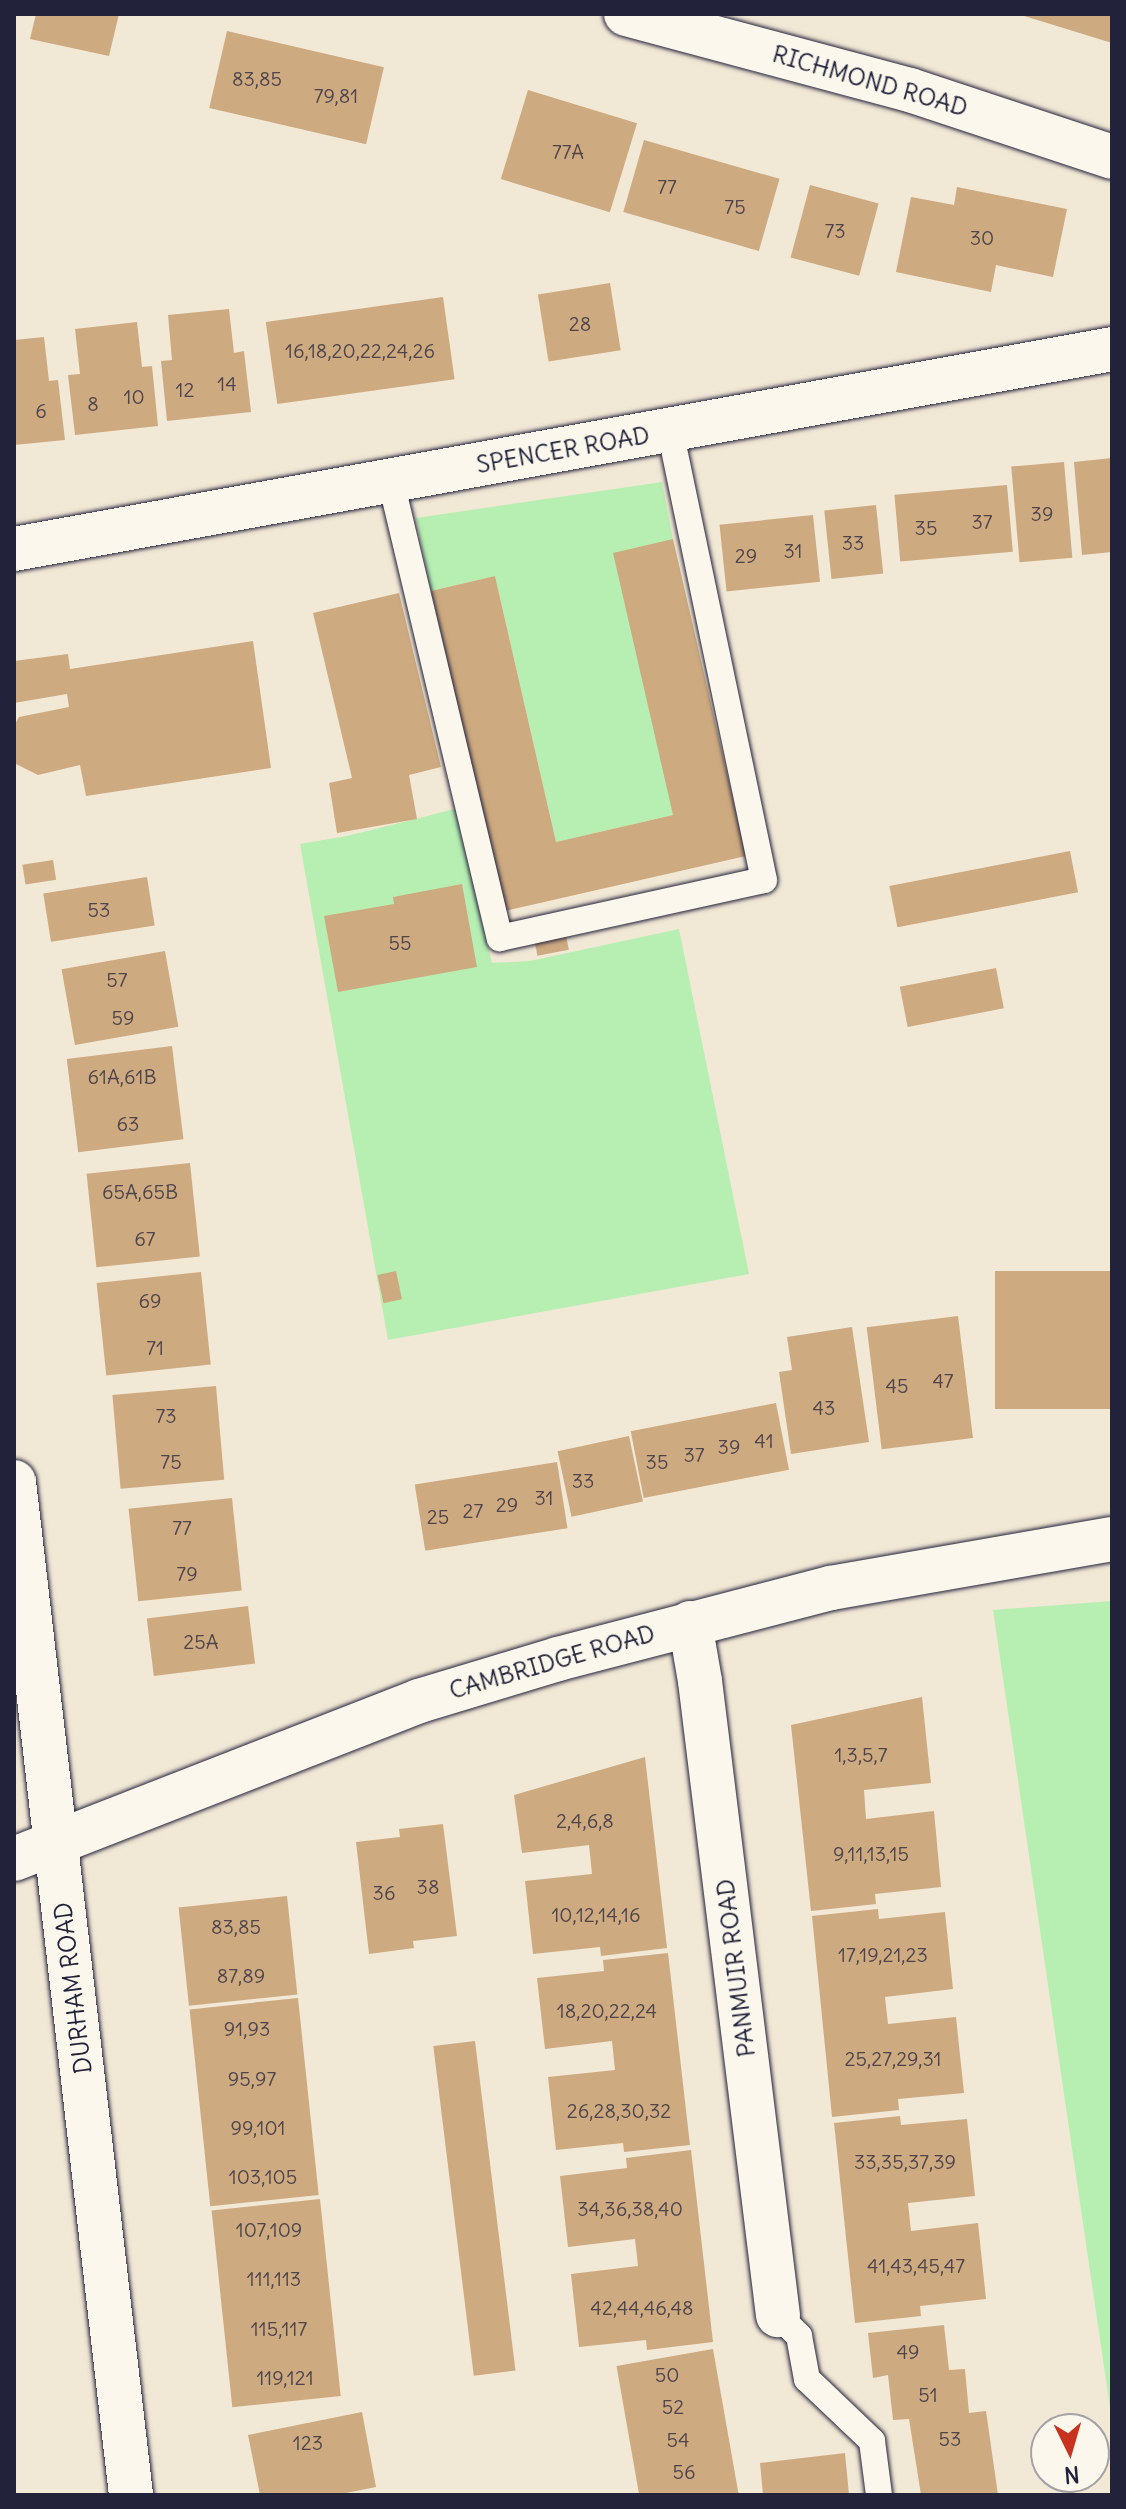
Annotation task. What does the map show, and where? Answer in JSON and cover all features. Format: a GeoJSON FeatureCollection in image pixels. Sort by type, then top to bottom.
{"type":"FeatureCollection","features":[{"type":"Feature","properties":{"kind":"street","name":"RICHMOND ROAD"},"geometry":{"type":"LineString","coordinates":[[626,14],[910,90],[1112,157]]}},
{"type":"Feature","properties":{"kind":"street","name":"SPENCER ROAD"},"geometry":{"type":"LineString","coordinates":[[14,549],[1112,349]]}},
{"type":"Feature","properties":{"kind":"street","name":"DURHAM ROAD"},"geometry":{"type":"LineString","coordinates":[[14,1482],[131,2495]]}},
{"type":"Feature","properties":{"kind":"street","name":"CAMBRIDGE ROAD"},"geometry":{"type":"LineString","coordinates":[[14,1859],[56,1840],[419,1701],[690,1623],[831,1588],[1112,1539]]}},
{"type":"Feature","properties":{"kind":"street","name":"PANMUIR ROAD"},"geometry":{"type":"LineString","coordinates":[[690,1623],[700,1681],[778,2315]]}},
{"type":"Feature","properties":{"kind":"lane"},"geometry":{"type":"LineString","coordinates":[[391,482],[500,938],[764,880],[670,431]]}},
{"type":"Feature","properties":{"kind":"lane"},"geometry":{"type":"LineString","coordinates":[[778,2315],[799,2336],[807,2379],[872,2441],[879,2495]]}},
{"type":"Feature","properties":{"kind":"green space"},"geometry":{"type":"Polygon","coordinates":[[[662,482],[673,539],[673,815],[556,842],[495,576],[431,591],[416,518],[662,482]]]}},
{"type":"Feature","properties":{"kind":"green space"},"geometry":{"type":"Polygon","coordinates":[[[455,809],[492,963],[530,961],[679,929],[749,1274],[388,1340],[300,844],[347,836],[455,809]]]}},
{"type":"Feature","properties":{"kind":"green space"},"geometry":{"type":"Polygon","coordinates":[[[1112,1601],[1112,2421],[993,1610],[1112,1601]]]}},
{"type":"Feature","properties":{"kind":"building"},"geometry":{"type":"Polygon","coordinates":[[[36,14],[119,14],[109,56],[30,39],[36,14]]]}},
{"type":"Feature","properties":{"kind":"building"},"geometry":{"type":"Polygon","coordinates":[[[1112,14],[1112,43],[1021,15],[1112,14]]]}},
{"type":"Feature","properties":{"kind":"building"},"geometry":{"type":"Polygon","coordinates":[[[227,31],[384,67],[366,144],[209,108],[227,31]]]}},
{"type":"Feature","properties":{"kind":"building"},"geometry":{"type":"Polygon","coordinates":[[[528,90],[637,123],[610,212],[501,179],[528,90]]]}},
{"type":"Feature","properties":{"kind":"building"},"geometry":{"type":"Polygon","coordinates":[[[644,140],[780,179],[759,251],[623,212],[644,140]]]}},
{"type":"Feature","properties":{"kind":"building"},"geometry":{"type":"Polygon","coordinates":[[[810,185],[879,203],[859,276],[791,257],[810,185]]]}},
{"type":"Feature","properties":{"kind":"building"},"geometry":{"type":"Polygon","coordinates":[[[957,187],[1067,209],[1053,277],[996,265],[991,292],[896,272],[911,197],[954,205],[957,187]]]}},
{"type":"Feature","properties":{"kind":"building"},"geometry":{"type":"Polygon","coordinates":[[[610,283],[621,350],[549,362],[538,294],[610,283]]]}},
{"type":"Feature","properties":{"kind":"building"},"geometry":{"type":"Polygon","coordinates":[[[443,297],[455,379],[277,404],[266,322],[443,297]]]}},
{"type":"Feature","properties":{"kind":"building"},"geometry":{"type":"Polygon","coordinates":[[[229,309],[234,353],[244,351],[251,412],[167,421],[161,361],[172,360],[168,315],[229,309]]]}},
{"type":"Feature","properties":{"kind":"building"},"geometry":{"type":"Polygon","coordinates":[[[137,322],[142,367],[152,366],[158,426],[75,435],[68,375],[80,374],[75,329],[137,322]]]}},
{"type":"Feature","properties":{"kind":"building"},"geometry":{"type":"Polygon","coordinates":[[[44,337],[49,381],[58,380],[65,440],[14,445],[14,340],[44,337]]]}},
{"type":"Feature","properties":{"kind":"building"},"geometry":{"type":"Polygon","coordinates":[[[1112,458],[1112,552],[1082,555],[1074,462],[1112,458]]]}},
{"type":"Feature","properties":{"kind":"building"},"geometry":{"type":"Polygon","coordinates":[[[1064,462],[1072,558],[1020,562],[1011,467],[1064,462]]]}},
{"type":"Feature","properties":{"kind":"building"},"geometry":{"type":"Polygon","coordinates":[[[1007,485],[1013,552],[900,562],[894,495],[1007,485]]]}},
{"type":"Feature","properties":{"kind":"building"},"geometry":{"type":"Polygon","coordinates":[[[876,505],[883,574],[831,579],[824,510],[876,505]]]}},
{"type":"Feature","properties":{"kind":"building"},"geometry":{"type":"Polygon","coordinates":[[[813,515],[820,582],[727,591],[720,525],[813,515]]]}},
{"type":"Feature","properties":{"kind":"building"},"geometry":{"type":"Polygon","coordinates":[[[673,539],[746,856],[505,911],[431,591],[495,576],[556,842],[673,815],[613,553],[673,539]]]}},
{"type":"Feature","properties":{"kind":"building"},"geometry":{"type":"Polygon","coordinates":[[[399,593],[441,767],[409,775],[417,819],[337,833],[329,783],[352,778],[313,613],[399,593]]]}},
{"type":"Feature","properties":{"kind":"building"},"geometry":{"type":"Polygon","coordinates":[[[253,641],[271,768],[86,796],[80,765],[38,775],[14,763],[14,726],[19,717],[69,707],[67,694],[14,703],[14,661],[68,654],[70,669],[253,641]]]}},
{"type":"Feature","properties":{"kind":"building"},"geometry":{"type":"Polygon","coordinates":[[[1070,851],[1078,892],[897,927],[889,886],[1070,851]]]}},
{"type":"Feature","properties":{"kind":"building"},"geometry":{"type":"Polygon","coordinates":[[[53,860],[56,880],[26,885],[22,865],[53,860]]]}},
{"type":"Feature","properties":{"kind":"building"},"geometry":{"type":"Polygon","coordinates":[[[147,877],[155,925],[51,942],[43,893],[147,877]]]}},
{"type":"Feature","properties":{"kind":"building"},"geometry":{"type":"Polygon","coordinates":[[[462,884],[477,967],[338,992],[324,916],[394,904],[393,897],[462,884]]]}},
{"type":"Feature","properties":{"kind":"building"},"geometry":{"type":"Polygon","coordinates":[[[565,930],[569,950],[537,956],[534,936],[565,930]]]}},
{"type":"Feature","properties":{"kind":"building"},"geometry":{"type":"Polygon","coordinates":[[[165,951],[178,1027],[75,1045],[62,969],[165,951]]]}},
{"type":"Feature","properties":{"kind":"building"},"geometry":{"type":"Polygon","coordinates":[[[996,968],[1004,1008],[908,1027],[900,987],[996,968]]]}},
{"type":"Feature","properties":{"kind":"building"},"geometry":{"type":"Polygon","coordinates":[[[172,1046],[183,1139],[78,1152],[67,1059],[172,1046]]]}},
{"type":"Feature","properties":{"kind":"building"},"geometry":{"type":"Polygon","coordinates":[[[190,1163],[200,1256],[96,1267],[87,1174],[190,1163]]]}},
{"type":"Feature","properties":{"kind":"building"},"geometry":{"type":"Polygon","coordinates":[[[396,1271],[402,1299],[383,1303],[377,1275],[396,1271]]]}},
{"type":"Feature","properties":{"kind":"building"},"geometry":{"type":"Polygon","coordinates":[[[995,1271],[1112,1271],[1112,1409],[995,1409],[995,1271]]]}},
{"type":"Feature","properties":{"kind":"building"},"geometry":{"type":"Polygon","coordinates":[[[201,1272],[211,1364],[106,1375],[97,1283],[201,1272]]]}},
{"type":"Feature","properties":{"kind":"building"},"geometry":{"type":"Polygon","coordinates":[[[958,1316],[973,1438],[882,1449],[867,1327],[958,1316]]]}},
{"type":"Feature","properties":{"kind":"building"},"geometry":{"type":"Polygon","coordinates":[[[852,1327],[869,1442],[791,1454],[779,1372],[792,1370],[787,1337],[852,1327]]]}},
{"type":"Feature","properties":{"kind":"building"},"geometry":{"type":"Polygon","coordinates":[[[216,1386],[224,1480],[121,1489],[112,1395],[216,1386]]]}},
{"type":"Feature","properties":{"kind":"building"},"geometry":{"type":"Polygon","coordinates":[[[776,1403],[789,1470],[644,1498],[631,1431],[776,1403]]]}},
{"type":"Feature","properties":{"kind":"building"},"geometry":{"type":"Polygon","coordinates":[[[629,1436],[643,1502],[572,1517],[558,1451],[629,1436]]]}},
{"type":"Feature","properties":{"kind":"building"},"geometry":{"type":"Polygon","coordinates":[[[557,1462],[567,1528],[425,1551],[415,1485],[557,1462]]]}},
{"type":"Feature","properties":{"kind":"building"},"geometry":{"type":"Polygon","coordinates":[[[232,1498],[242,1590],[138,1601],[129,1509],[232,1498]]]}},
{"type":"Feature","properties":{"kind":"building"},"geometry":{"type":"Polygon","coordinates":[[[248,1606],[255,1664],[154,1676],[147,1618],[248,1606]]]}},
{"type":"Feature","properties":{"kind":"building"},"geometry":{"type":"Polygon","coordinates":[[[922,1697],[931,1783],[864,1790],[866,1819],[934,1811],[941,1887],[875,1894],[876,1904],[811,1911],[791,1725],[922,1697]]]}},
{"type":"Feature","properties":{"kind":"building"},"geometry":{"type":"Polygon","coordinates":[[[645,1757],[667,1948],[601,1956],[600,1947],[533,1954],[525,1881],[592,1874],[589,1845],[522,1853],[514,1795],[645,1757]]]}},
{"type":"Feature","properties":{"kind":"building"},"geometry":{"type":"Polygon","coordinates":[[[443,1824],[457,1936],[413,1941],[414,1948],[369,1954],[356,1842],[400,1837],[399,1829],[443,1824]]]}},
{"type":"Feature","properties":{"kind":"building"},"geometry":{"type":"Polygon","coordinates":[[[287,1896],[297,1994],[189,2006],[179,1907],[287,1896]]]}},
{"type":"Feature","properties":{"kind":"building"},"geometry":{"type":"Polygon","coordinates":[[[878,1909],[879,1919],[945,1912],[953,1989],[885,1997],[888,2024],[956,2017],[964,2093],[898,2099],[899,2110],[832,2117],[812,1916],[878,1909]]]}},
{"type":"Feature","properties":{"kind":"building"},"geometry":{"type":"Polygon","coordinates":[[[668,1953],[690,2145],[624,2152],[623,2143],[556,2150],[548,2077],[615,2070],[612,2041],[545,2049],[537,1978],[604,1971],[603,1960],[668,1953]]]}},
{"type":"Feature","properties":{"kind":"building"},"geometry":{"type":"Polygon","coordinates":[[[298,1998],[319,2195],[210,2206],[190,2009],[298,1998]]]}},
{"type":"Feature","properties":{"kind":"building"},"geometry":{"type":"Polygon","coordinates":[[[475,2041],[515,2371],[474,2376],[433,2046],[475,2041]]]}},
{"type":"Feature","properties":{"kind":"building"},"geometry":{"type":"Polygon","coordinates":[[[900,2116],[901,2125],[967,2119],[975,2196],[908,2203],[911,2231],[978,2223],[986,2299],[920,2306],[921,2316],[855,2323],[834,2123],[900,2116]]]}},
{"type":"Feature","properties":{"kind":"building"},"geometry":{"type":"Polygon","coordinates":[[[691,2150],[713,2342],[647,2350],[646,2340],[579,2347],[571,2274],[638,2266],[635,2239],[568,2247],[560,2176],[627,2168],[626,2158],[691,2150]]]}},
{"type":"Feature","properties":{"kind":"building"},"geometry":{"type":"Polygon","coordinates":[[[320,2199],[341,2396],[232,2407],[212,2210],[320,2199]]]}},
{"type":"Feature","properties":{"kind":"building"},"geometry":{"type":"Polygon","coordinates":[[[944,2325],[949,2370],[965,2369],[969,2413],[986,2411],[998,2495],[921,2495],[909,2419],[893,2420],[888,2375],[873,2378],[868,2333],[944,2325]]]}},
{"type":"Feature","properties":{"kind":"building"},"geometry":{"type":"Polygon","coordinates":[[[713,2349],[739,2495],[639,2495],[616,2366],[713,2349]]]}},
{"type":"Feature","properties":{"kind":"building"},"geometry":{"type":"Polygon","coordinates":[[[362,2412],[376,2487],[336,2495],[260,2495],[248,2435],[362,2412]]]}},
{"type":"Feature","properties":{"kind":"building"},"geometry":{"type":"Polygon","coordinates":[[[845,2453],[849,2495],[763,2495],[760,2463],[845,2453]]]}}]}
